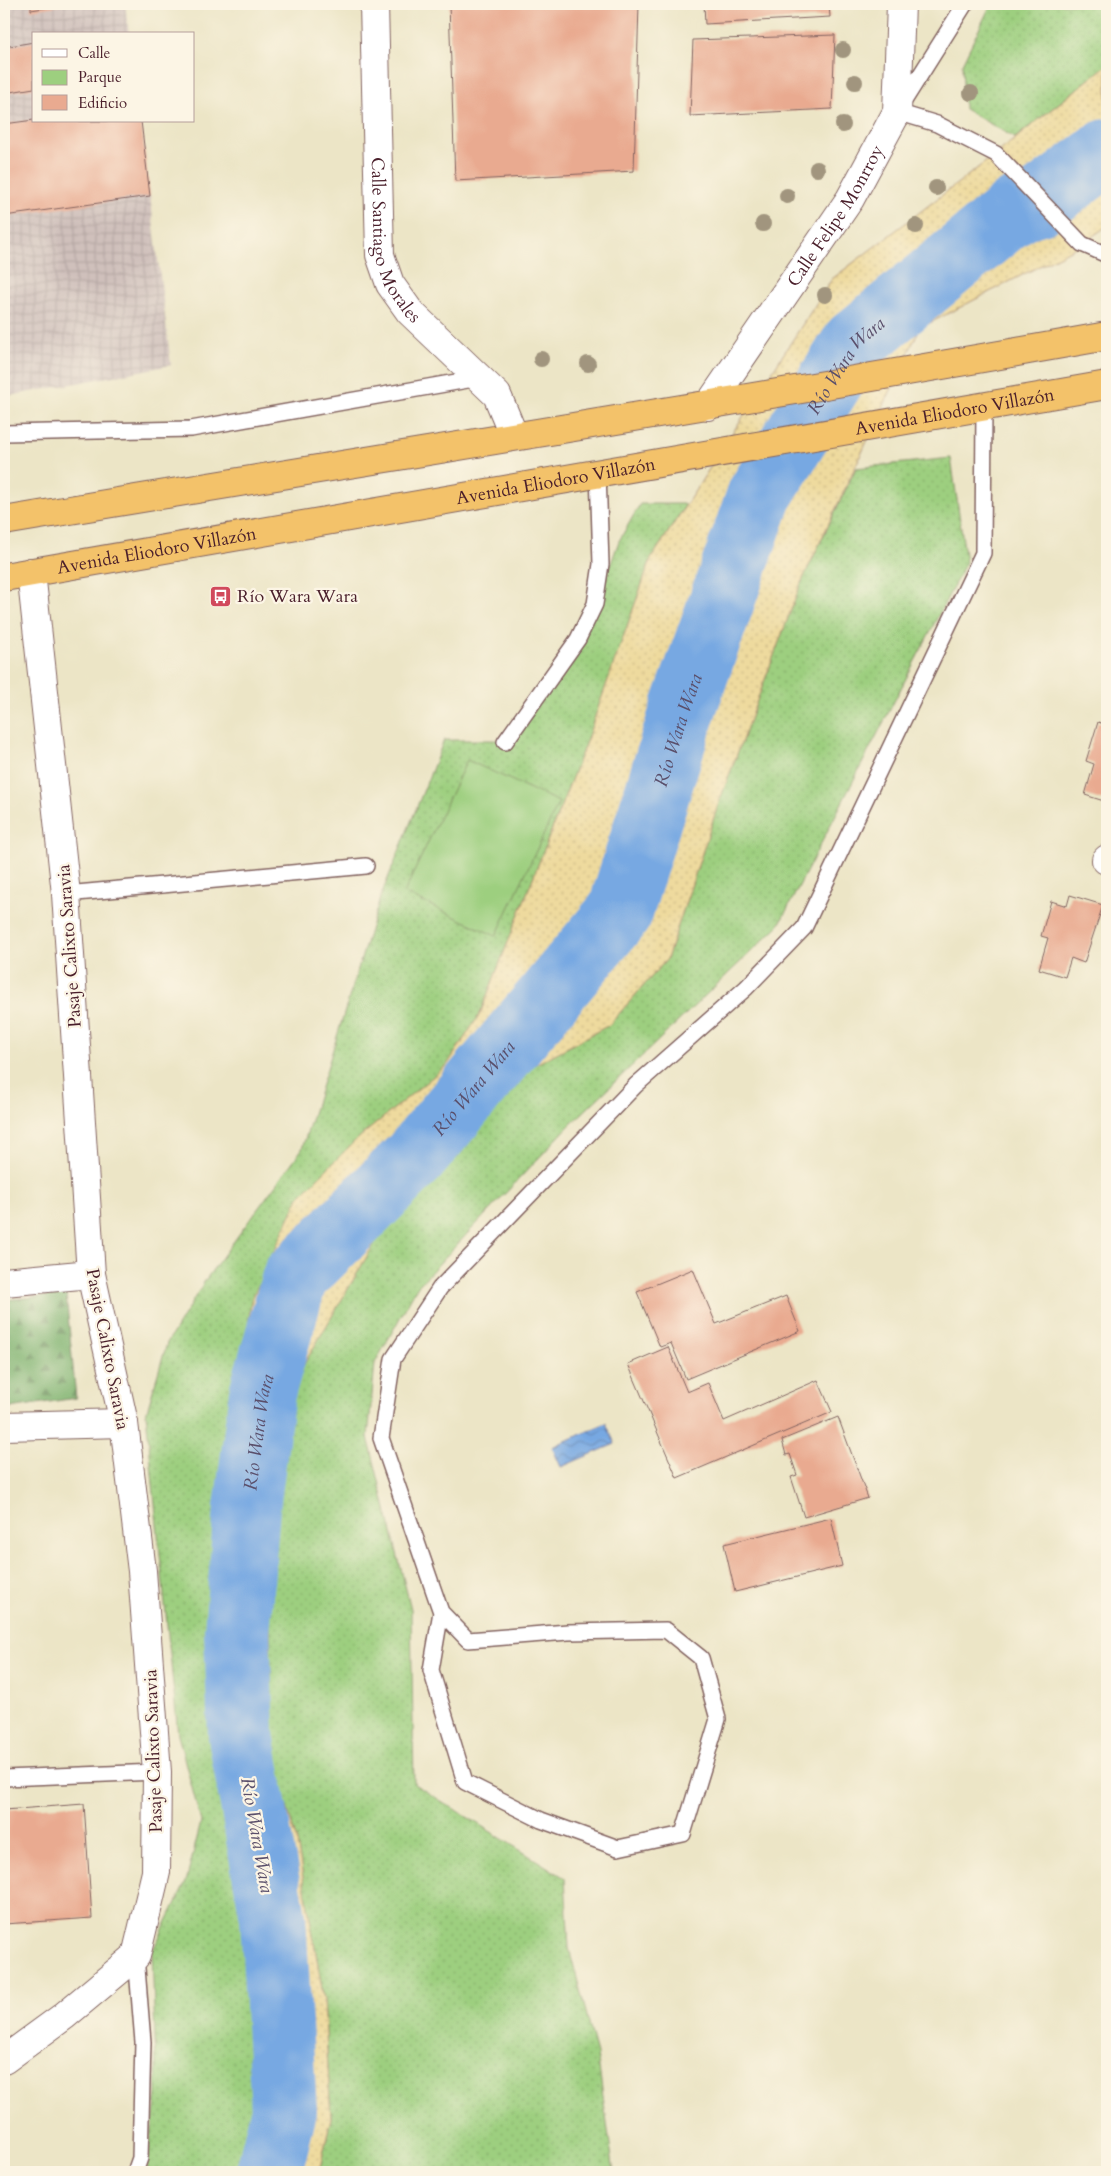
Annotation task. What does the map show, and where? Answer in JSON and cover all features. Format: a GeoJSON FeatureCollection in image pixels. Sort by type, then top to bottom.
{"type":"FeatureCollection","features":[{"type":"Feature","properties":{"kind":"highway"},"geometry":{"type":"LineString","coordinates":[[4,520],[708,406],[1107,336]]}},
{"type":"Feature","properties":{"kind":"highway","name":"Avenida Eliodoro Villazón"},"geometry":{"type":"LineString","coordinates":[[4,577],[700,454],[984,408],[1107,385]]}},
{"type":"Feature","properties":{"kind":"street","name":"Calle Santiago Morales"},"geometry":{"type":"LineString","coordinates":[[374,4],[380,255],[390,284],[410,312],[497,395],[514,436]]}},
{"type":"Feature","properties":{"kind":"street","name":"Calle Felipe Monrroy"},"geometry":{"type":"LineString","coordinates":[[708,406],[850,199],[897,112],[901,4]]}},
{"type":"Feature","properties":{"kind":"street","name":"Pasaje Calixto Saravia"},"geometry":{"type":"LineString","coordinates":[[30,572],[66,894],[91,1274],[124,1423],[142,1571],[157,1772],[156,1872],[136,1956]]}},
{"type":"Feature","properties":{"kind":"street"},"geometry":{"type":"LineString","coordinates":[[4,1282],[91,1274]]}},
{"type":"Feature","properties":{"kind":"street"},"geometry":{"type":"LineString","coordinates":[[4,1426],[124,1423]]}},
{"type":"Feature","properties":{"kind":"street"},"geometry":{"type":"LineString","coordinates":[[4,2060],[64,2016],[136,1956]]}},
{"type":"Feature","properties":{"kind":"lane"},"geometry":{"type":"LineString","coordinates":[[966,4],[897,112],[937,124],[996,154],[1082,244],[1107,256]]}},
{"type":"Feature","properties":{"kind":"lane"},"geometry":{"type":"LineString","coordinates":[[4,433],[191,429],[479,378]]}},
{"type":"Feature","properties":{"kind":"lane"},"geometry":{"type":"LineString","coordinates":[[441,1612],[431,1670],[465,1782],[541,1820],[618,1848],[683,1834],[718,1719],[700,1658],[666,1630],[568,1632],[468,1640],[441,1612],[381,1438],[393,1359],[440,1288],[636,1085],[746,988],[804,928],[983,552],[984,408]]}},
{"type":"Feature","properties":{"kind":"lane"},"geometry":{"type":"LineString","coordinates":[[505,742],[578,640],[595,604],[601,564],[598,472]]}},
{"type":"Feature","properties":{"kind":"lane"},"geometry":{"type":"LineString","coordinates":[[66,894],[366,866]]}},
{"type":"Feature","properties":{"kind":"lane"},"geometry":{"type":"LineString","coordinates":[[4,1778],[157,1772]]}},
{"type":"Feature","properties":{"kind":"lane"},"geometry":{"type":"LineString","coordinates":[[135,2172],[140,2158],[143,2042],[136,1956]]}},
{"type":"Feature","properties":{"kind":"shaded area"},"geometry":{"type":"Polygon","coordinates":[[[4,4],[125,4],[129,32],[32,32],[32,122],[141,122],[171,365],[4,397],[4,4]]]}},
{"type":"Feature","properties":{"kind":"green space"},"geometry":{"type":"Polygon","coordinates":[[[991,4],[1107,4],[1107,65],[1015,138],[964,109],[962,64],[991,4]]]}},
{"type":"Feature","properties":{"kind":"green space"},"geometry":{"type":"Polygon","coordinates":[[[951,458],[966,562],[779,925],[569,1126],[417,1287],[375,1363],[368,1437],[411,1609],[414,1784],[565,1878],[569,1948],[597,2054],[614,2172],[319,2172],[331,2118],[324,2001],[297,1842],[273,1761],[266,1473],[300,1371],[394,1210],[450,1137],[521,1072],[609,1025],[667,959],[719,802],[801,583],[856,468],[951,458]]]}},
{"type":"Feature","properties":{"kind":"green space"},"geometry":{"type":"Polygon","coordinates":[[[640,504],[686,504],[651,559],[586,742],[480,1014],[447,1065],[355,1141],[251,1301],[224,1559],[261,1953],[269,2105],[255,2172],[146,2172],[157,2094],[152,1952],[186,1882],[201,1822],[178,1735],[146,1414],[167,1343],[206,1279],[302,1149],[380,898],[444,740],[508,740],[592,616],[619,541],[640,504]]]}},
{"type":"Feature","properties":{"kind":"green space"},"geometry":{"type":"Polygon","coordinates":[[[467,760],[559,802],[496,936],[404,893],[467,760]]]}},
{"type":"Feature","properties":{"kind":"green space"},"geometry":{"type":"Polygon","coordinates":[[[66,1294],[76,1398],[4,1409],[4,1300],[66,1294]]]}},
{"type":"Feature","properties":{"kind":"sand"},"geometry":{"type":"Polygon","coordinates":[[[1107,65],[1107,226],[1082,244],[926,325],[918,332],[801,583],[719,802],[667,959],[609,1025],[521,1072],[450,1137],[394,1210],[300,1371],[266,1473],[273,1761],[297,1842],[324,2001],[331,2118],[319,2172],[255,2172],[269,2105],[261,1953],[227,1744],[224,1559],[251,1301],[299,1197],[355,1141],[447,1065],[480,1014],[586,742],[651,559],[832,279],[996,154],[1107,65]]]}},
{"type":"Feature","properties":{"kind":"water"},"geometry":{"type":"Polygon","coordinates":[[[606,1423],[615,1444],[561,1467],[552,1447],[606,1423]]]}},
{"type":"Feature","properties":{"kind":"building"},"geometry":{"type":"Polygon","coordinates":[[[31,4],[63,4],[63,5],[31,10],[31,4]]]}},
{"type":"Feature","properties":{"kind":"building"},"geometry":{"type":"Polygon","coordinates":[[[449,4],[639,4],[634,171],[455,181],[449,4]]]}},
{"type":"Feature","properties":{"kind":"building"},"geometry":{"type":"Polygon","coordinates":[[[704,4],[829,4],[830,17],[705,24],[704,4]]]}},
{"type":"Feature","properties":{"kind":"building"},"geometry":{"type":"Polygon","coordinates":[[[835,35],[832,109],[690,116],[693,40],[835,35]]]}},
{"type":"Feature","properties":{"kind":"building"},"geometry":{"type":"Polygon","coordinates":[[[32,42],[32,88],[4,93],[4,47],[32,42]]]}},
{"type":"Feature","properties":{"kind":"building"},"geometry":{"type":"Polygon","coordinates":[[[32,120],[32,122],[141,122],[150,196],[4,216],[4,124],[32,120]]]}},
{"type":"Feature","properties":{"kind":"building"},"geometry":{"type":"Polygon","coordinates":[[[1098,722],[1107,725],[1107,802],[1085,795],[1094,764],[1086,761],[1098,722]]]}},
{"type":"Feature","properties":{"kind":"building"},"geometry":{"type":"Polygon","coordinates":[[[1070,895],[1103,905],[1084,963],[1071,958],[1065,977],[1039,969],[1048,938],[1041,936],[1051,901],[1067,906],[1070,895]]]}},
{"type":"Feature","properties":{"kind":"building"},"geometry":{"type":"Polygon","coordinates":[[[693,1269],[716,1324],[786,1296],[800,1331],[686,1379],[671,1343],[660,1347],[637,1292],[693,1269]]]}},
{"type":"Feature","properties":{"kind":"building"},"geometry":{"type":"Polygon","coordinates":[[[668,1347],[687,1392],[708,1383],[724,1421],[818,1380],[832,1412],[677,1478],[628,1364],[668,1347]]]}},
{"type":"Feature","properties":{"kind":"building"},"geometry":{"type":"Polygon","coordinates":[[[838,1417],[868,1498],[804,1517],[791,1477],[797,1475],[790,1454],[786,1455],[782,1440],[838,1417]]]}},
{"type":"Feature","properties":{"kind":"building"},"geometry":{"type":"Polygon","coordinates":[[[831,1518],[842,1566],[735,1592],[724,1544],[831,1518]]]}},
{"type":"Feature","properties":{"kind":"building"},"geometry":{"type":"Polygon","coordinates":[[[84,1804],[92,1918],[4,1924],[4,1810],[84,1804]]]}},
{"type":"Feature","properties":{"kind":"waterway","name":"Río Wara Wara"},"geometry":{"type":"LineString","coordinates":[[269,2172],[284,2110],[273,1917],[241,1736],[237,1632],[247,1508],[262,1393],[295,1277],[415,1157],[620,912],[684,707],[760,494],[855,342],[1017,209],[1040,202],[1107,152]]}},
{"type":"Feature","properties":{"kind":"place","name":"Río Wara Wara"},"geometry":{"type":"Point","coordinates":[221,596]}}]}
